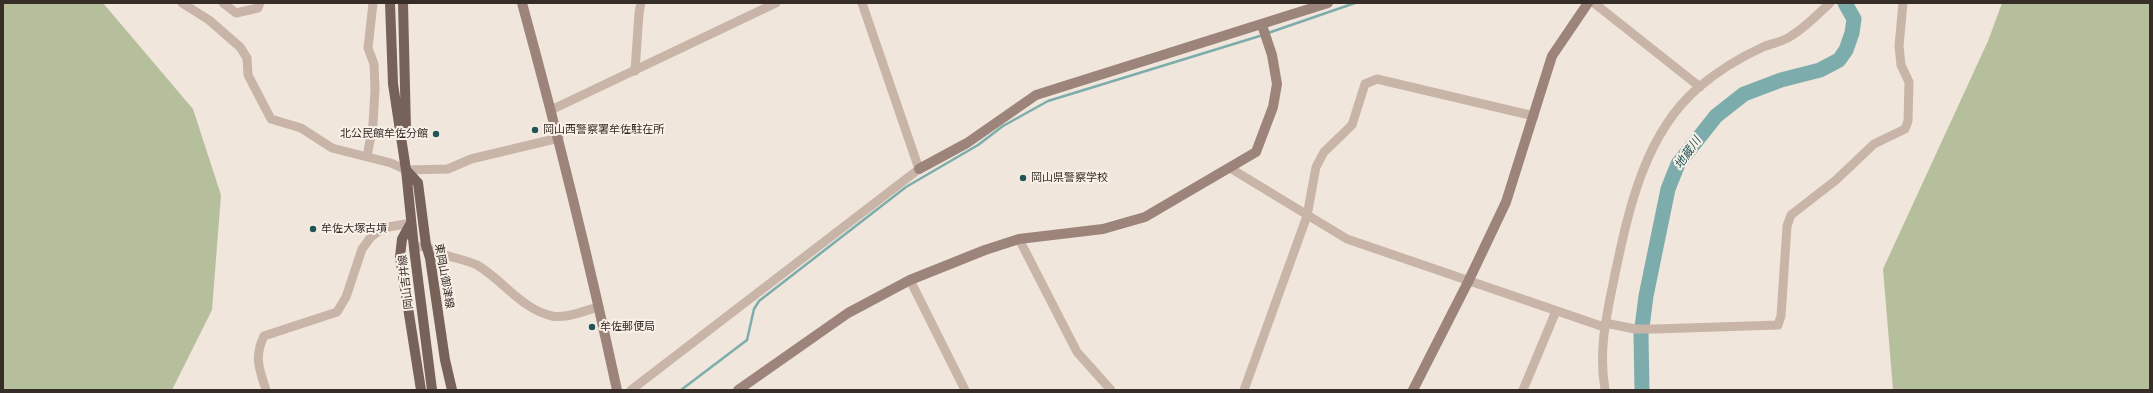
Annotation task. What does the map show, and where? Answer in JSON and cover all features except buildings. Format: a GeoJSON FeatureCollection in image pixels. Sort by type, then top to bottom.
{"type":"FeatureCollection","features":[{"type":"Feature","properties":{"kind":"main road","name":"岡山吉井線"},"geometry":{"type":"LineString","coordinates":[[390,3],[393,84],[406,170],[411,223],[432,390]]}},
{"type":"Feature","properties":{"kind":"main road","name":"岡山吉井線"},"geometry":{"type":"LineString","coordinates":[[403,3],[406,170]]}},
{"type":"Feature","properties":{"kind":"main road","name":"東岡山御津線"},"geometry":{"type":"LineString","coordinates":[[406,170],[418,183],[426,245],[430,258],[445,360],[452,390]]}},
{"type":"Feature","properties":{"kind":"main road"},"geometry":{"type":"LineString","coordinates":[[411,223],[402,239],[400,257],[421,390]]}},
{"type":"Feature","properties":{"kind":"street"},"geometry":{"type":"LineString","coordinates":[[182,3],[209,20],[240,47],[247,58],[248,76],[271,119],[301,128],[332,148],[391,163],[406,170],[448,170],[471,159],[559,138]]}},
{"type":"Feature","properties":{"kind":"street"},"geometry":{"type":"LineString","coordinates":[[223,3],[236,13],[258,8],[260,3]]}},
{"type":"Feature","properties":{"kind":"street"},"geometry":{"type":"LineString","coordinates":[[367,157],[373,124],[375,90],[374,64],[368,48],[373,3]]}},
{"type":"Feature","properties":{"kind":"street"},"geometry":{"type":"LineString","coordinates":[[522,3],[559,138],[600,307],[617,390]]}},
{"type":"Feature","properties":{"kind":"street"},"geometry":{"type":"LineString","coordinates":[[634,71],[639,13],[642,3]]}},
{"type":"Feature","properties":{"kind":"street"},"geometry":{"type":"LineString","coordinates":[[551,110],[776,3]]}},
{"type":"Feature","properties":{"kind":"street"},"geometry":{"type":"LineString","coordinates":[[862,3],[919,169]]}},
{"type":"Feature","properties":{"kind":"street"},"geometry":{"type":"LineString","coordinates":[[631,390],[919,169],[967,143],[1036,95],[1328,3]]}},
{"type":"Feature","properties":{"kind":"street"},"geometry":{"type":"LineString","coordinates":[[1413,390],[1468,282],[1506,202],[1552,56],[1588,3]]}},
{"type":"Feature","properties":{"kind":"street"},"geometry":{"type":"LineString","coordinates":[[1594,3],[1700,87]]}},
{"type":"Feature","properties":{"kind":"street"},"geometry":{"type":"LineString","coordinates":[[1230,168],[1347,239],[1468,282],[1604,325],[1635,329],[1778,325],[1781,316],[1787,226],[1791,215],[1836,180],[1874,144],[1905,129],[1908,121],[1909,82],[1901,65],[1899,46],[1903,3]]}},
{"type":"Feature","properties":{"kind":"street"},"geometry":{"type":"LineString","coordinates":[[1605,390],[1602,371],[1604,325],[1623,234],[1642,172],[1664,130],[1683,102],[1700,87],[1742,58],[1791,37],[1828,4]]}},
{"type":"Feature","properties":{"kind":"street"},"geometry":{"type":"LineString","coordinates":[[738,390],[848,313],[910,280],[985,250],[1019,239],[1103,229],[1145,217],[1256,152],[1273,107],[1277,84],[1272,55],[1262,25]]}},
{"type":"Feature","properties":{"kind":"street"},"geometry":{"type":"LineString","coordinates":[[1244,390],[1307,216],[1316,167],[1324,152],[1352,125],[1365,84],[1377,78],[1534,116]]}},
{"type":"Feature","properties":{"kind":"street"},"geometry":{"type":"LineString","coordinates":[[266,390],[260,370],[258,349],[264,336],[337,312],[346,297],[362,249],[371,237],[383,228],[411,223]]}},
{"type":"Feature","properties":{"kind":"street"},"geometry":{"type":"LineString","coordinates":[[1019,239],[1077,352],[1111,390]]}},
{"type":"Feature","properties":{"kind":"street"},"geometry":{"type":"LineString","coordinates":[[414,248],[426,245],[440,253],[476,265],[525,303],[536,310],[552,316],[562,316],[600,307]]}},
{"type":"Feature","properties":{"kind":"street"},"geometry":{"type":"LineString","coordinates":[[910,280],[965,390]]}},
{"type":"Feature","properties":{"kind":"street"},"geometry":{"type":"LineString","coordinates":[[1523,390],[1556,311]]}},
{"type":"Feature","properties":{"kind":"green space"},"geometry":{"type":"Polygon","coordinates":[[[3,3],[103,3],[193,109],[221,195],[212,310],[172,390],[3,390],[3,3]]]}},
{"type":"Feature","properties":{"kind":"green space"},"geometry":{"type":"Polygon","coordinates":[[[2002,3],[2150,3],[2150,390],[1893,390],[1883,269],[1988,41],[2002,3]]]}},
{"type":"Feature","properties":{"kind":"waterway"},"geometry":{"type":"LineString","coordinates":[[1268,33],[1355,3]]}},
{"type":"Feature","properties":{"kind":"waterway","name":"地蔵川"},"geometry":{"type":"LineString","coordinates":[[1642,390],[1641,335],[1646,296],[1668,189],[1678,164],[1716,116],[1744,94],[1781,80],[1820,70],[1839,60],[1846,50],[1852,33],[1854,19],[1845,3]]}},
{"type":"Feature","properties":{"kind":"waterway"},"geometry":{"type":"LineString","coordinates":[[681,390],[747,340],[754,309],[759,301],[906,187],[978,145],[1003,126],[1048,101],[1263,35]]}},
{"type":"Feature","properties":{"kind":"place","name":"岡山西警察署牟佐駐在所"},"geometry":{"type":"Point","coordinates":[535,130]}},
{"type":"Feature","properties":{"kind":"place","name":"北公民館牟佐分館"},"geometry":{"type":"Point","coordinates":[436,134]}},
{"type":"Feature","properties":{"kind":"place","name":"岡山県警察学校"},"geometry":{"type":"Point","coordinates":[1023,178]}},
{"type":"Feature","properties":{"kind":"place","name":"牟佐大塚古墳"},"geometry":{"type":"Point","coordinates":[313,229]}},
{"type":"Feature","properties":{"kind":"place","name":"牟佐郵便局"},"geometry":{"type":"Point","coordinates":[592,327]}}]}
